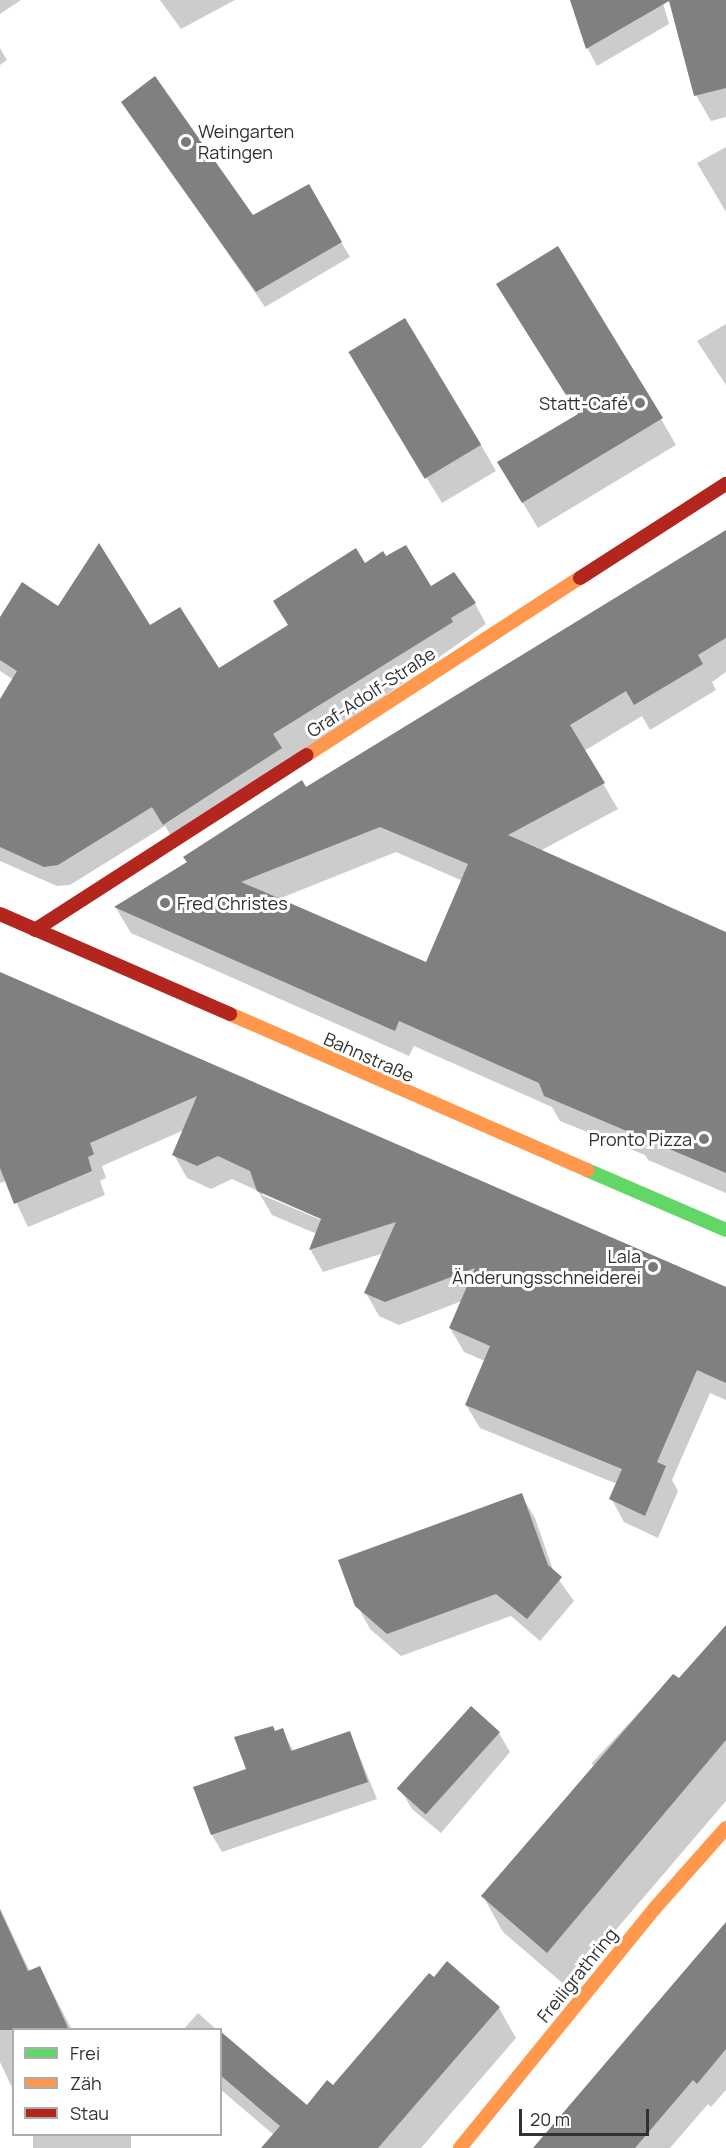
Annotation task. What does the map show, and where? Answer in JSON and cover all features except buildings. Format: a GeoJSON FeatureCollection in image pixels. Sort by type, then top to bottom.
{"type":"FeatureCollection","features":[{"type":"Feature","properties":{"kind":"street","name":"Graf-Adolf-Straße"},"geometry":{"type":"LineString","coordinates":[[35,930],[726,484]]}},
{"type":"Feature","properties":{"kind":"street","name":"Bahnstraße"},"geometry":{"type":"LineString","coordinates":[[0,914],[726,1230]]}},
{"type":"Feature","properties":{"kind":"street","name":"Freiligrathring"},"geometry":{"type":"LineString","coordinates":[[460,2148],[655,1908],[726,1828]]}},
{"type":"Feature","properties":{"kind":"traffic: fast"},"geometry":{"type":"LineString","coordinates":[[587,1170],[726,1230]]}},
{"type":"Feature","properties":{"kind":"traffic: slow"},"geometry":{"type":"LineString","coordinates":[[307,755],[580,578]]}},
{"type":"Feature","properties":{"kind":"traffic: slow"},"geometry":{"type":"LineString","coordinates":[[230,1014],[587,1170]]}},
{"type":"Feature","properties":{"kind":"traffic: slow"},"geometry":{"type":"LineString","coordinates":[[460,2148],[655,1908],[726,1828]]}},
{"type":"Feature","properties":{"kind":"traffic: jam"},"geometry":{"type":"LineString","coordinates":[[580,578],[726,484]]}},
{"type":"Feature","properties":{"kind":"traffic: jam"},"geometry":{"type":"LineString","coordinates":[[35,930],[307,755]]}},
{"type":"Feature","properties":{"kind":"traffic: jam"},"geometry":{"type":"LineString","coordinates":[[0,914],[230,1014]]}},
{"type":"Feature","properties":{"kind":"place","name":"Weingarten Ratingen"},"geometry":{"type":"Point","coordinates":[186,142]}},
{"type":"Feature","properties":{"kind":"place","name":"Statt-Café"},"geometry":{"type":"Point","coordinates":[640,403]}},
{"type":"Feature","properties":{"kind":"place","name":"Fred Christes"},"geometry":{"type":"Point","coordinates":[165,903]}},
{"type":"Feature","properties":{"kind":"place","name":"Pronto Pizza"},"geometry":{"type":"Point","coordinates":[704,1139]}},
{"type":"Feature","properties":{"kind":"place","name":"Lala Änderungsschneiderei"},"geometry":{"type":"Point","coordinates":[653,1267]}}]}
